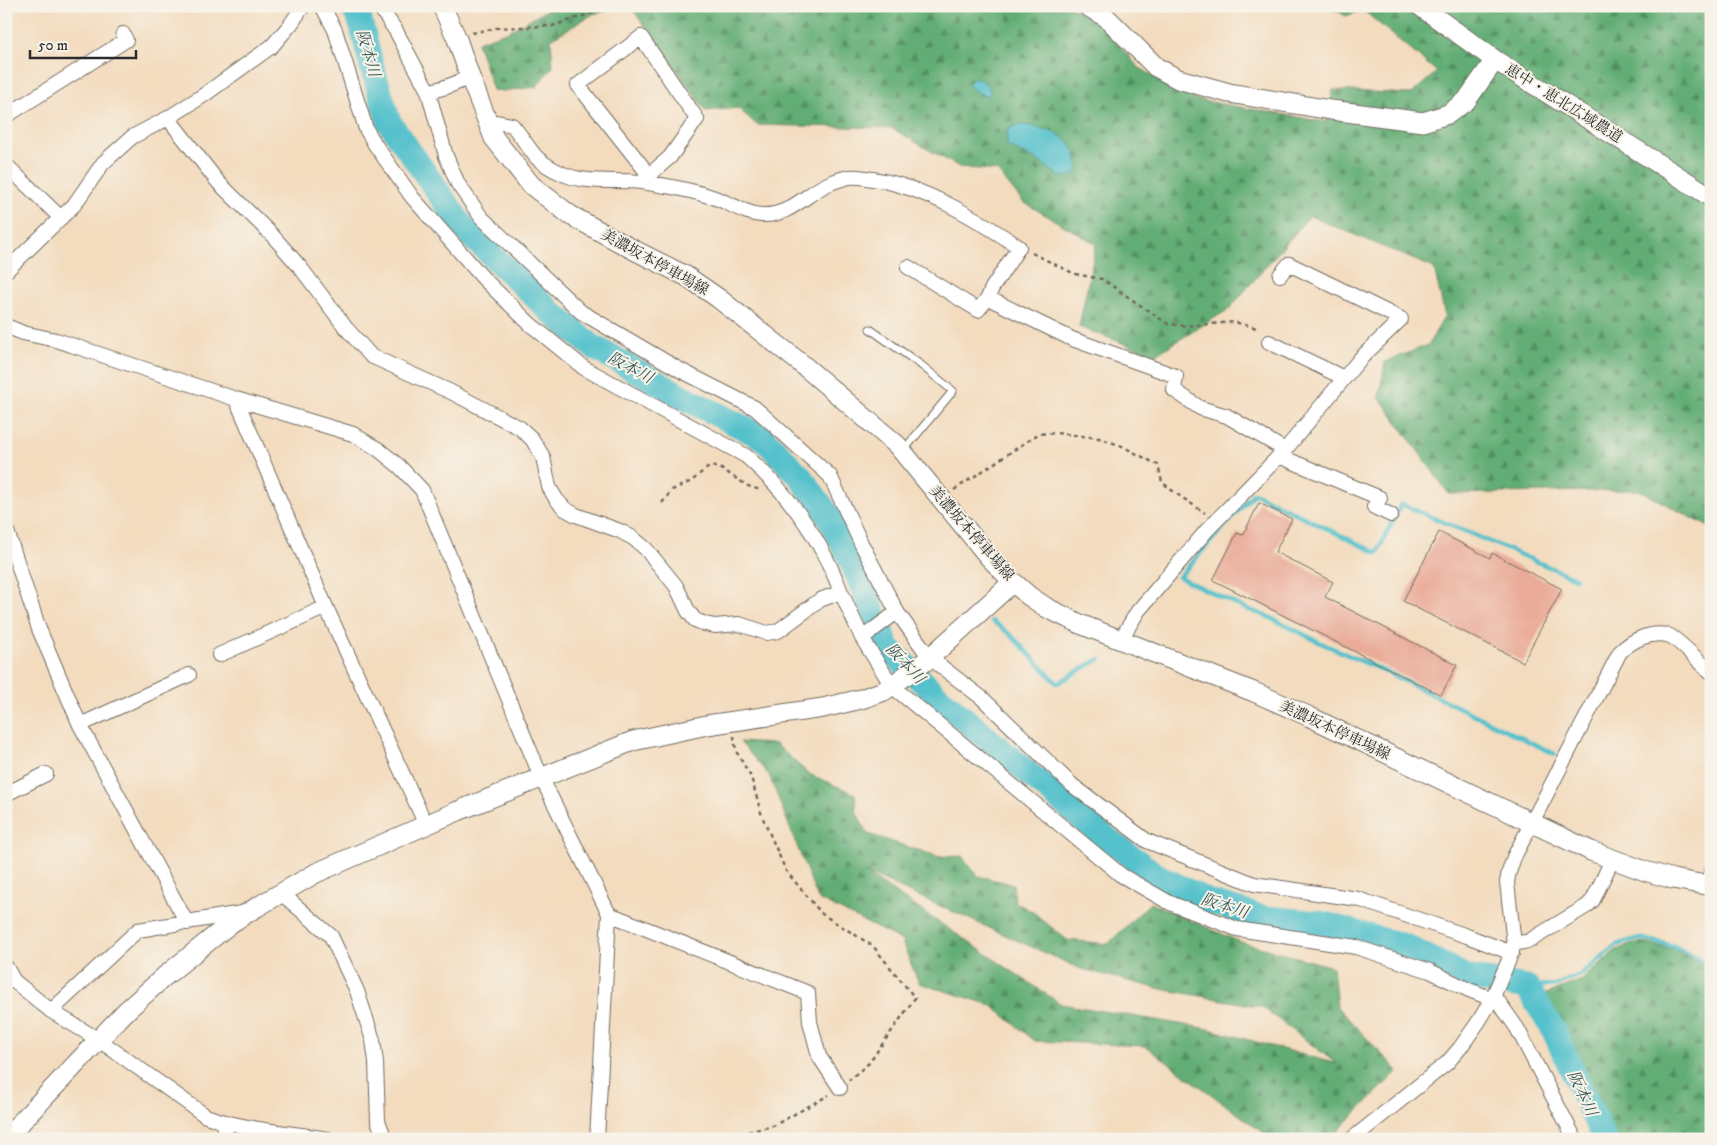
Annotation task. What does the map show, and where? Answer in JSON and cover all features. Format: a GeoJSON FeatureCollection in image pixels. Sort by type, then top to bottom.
{"type":"FeatureCollection","features":[{"type":"Feature","properties":{"kind":"street"},"geometry":{"type":"LineString","coordinates":[[6,271],[74,205],[103,164],[132,137],[168,118],[249,64],[272,46],[291,24],[303,6]]}},
{"type":"Feature","properties":{"kind":"street"},"geometry":{"type":"LineString","coordinates":[[322,6],[335,30],[366,129],[412,197],[483,278],[530,324],[584,368],[746,456],[768,475],[801,516],[822,549],[862,638],[895,684],[1121,875],[1170,903],[1237,929],[1356,947],[1430,971],[1498,1001],[1517,1028],[1575,1139]]}},
{"type":"Feature","properties":{"kind":"street"},"geometry":{"type":"LineString","coordinates":[[380,6],[428,90],[450,165],[458,184],[481,217],[581,312],[680,370],[755,408],[830,476],[861,543],[897,612],[928,660],[982,698],[1072,785],[1147,841],[1254,884],[1358,899],[1467,936],[1513,948],[1529,941],[1587,906],[1592,900],[1612,860]]}},
{"type":"Feature","properties":{"kind":"street","name":"美濃坂本停車場線"},"geometry":{"type":"LineString","coordinates":[[442,6],[457,39],[494,138],[530,185],[570,215],[686,276],[718,298],[859,412],[902,451],[989,557],[1028,596],[1059,615],[1254,692],[1308,716],[1566,840],[1612,860],[1673,879],[1709,881]]}},
{"type":"Feature","properties":{"kind":"street"},"geometry":{"type":"LineString","coordinates":[[1087,6],[1106,17],[1156,67],[1178,80],[1229,93],[1331,110],[1423,122],[1448,114],[1466,101],[1495,60]]}},
{"type":"Feature","properties":{"kind":"street","name":"恵中・恵北広域農道"},"geometry":{"type":"LineString","coordinates":[[1420,6],[1495,60],[1711,197]]}},
{"type":"Feature","properties":{"kind":"street"},"geometry":{"type":"LineString","coordinates":[[6,116],[126,40],[123,34]]}},
{"type":"Feature","properties":{"kind":"street"},"geometry":{"type":"LineString","coordinates":[[641,37],[697,119],[670,157],[645,179],[578,85],[641,37]]}},
{"type":"Feature","properties":{"kind":"street"},"geometry":{"type":"LineString","coordinates":[[428,90],[445,87],[470,77]]}},
{"type":"Feature","properties":{"kind":"street"},"geometry":{"type":"LineString","coordinates":[[168,118],[218,182],[272,235],[294,260],[346,328],[371,356],[451,392],[520,428],[537,446],[543,457],[549,487],[560,504],[576,515],[626,535],[646,548],[676,586],[694,620],[715,626],[739,624],[767,633],[778,631],[820,600],[841,592]]}},
{"type":"Feature","properties":{"kind":"street"},"geometry":{"type":"LineString","coordinates":[[489,124],[497,122],[512,125],[538,158],[558,172],[571,178],[645,179],[713,197],[750,213],[762,215],[785,211],[801,202],[813,192],[829,184],[851,177],[889,182],[919,192],[951,207],[995,231],[1019,247],[992,288],[988,298],[978,310],[908,267]]}},
{"type":"Feature","properties":{"kind":"street"},"geometry":{"type":"LineString","coordinates":[[6,165],[61,218]]}},
{"type":"Feature","properties":{"kind":"street"},"geometry":{"type":"LineString","coordinates":[[1121,639],[1138,611],[1215,522],[1282,453],[1360,359],[1402,319],[1289,264],[1280,275]]}},
{"type":"Feature","properties":{"kind":"street"},"geometry":{"type":"LineString","coordinates":[[988,298],[1072,339],[1176,376],[1174,390],[1200,408],[1228,416],[1282,453],[1380,498],[1374,507],[1391,514]]}},
{"type":"Feature","properties":{"kind":"street"},"geometry":{"type":"LineString","coordinates":[[6,326],[353,434],[392,460],[422,490],[541,777],[609,914],[597,1139]]}},
{"type":"Feature","properties":{"kind":"street"},"geometry":{"type":"LineString","coordinates":[[1269,342],[1344,378]]}},
{"type":"Feature","properties":{"kind":"street"},"geometry":{"type":"LineString","coordinates":[[236,399],[326,607],[426,825]]}},
{"type":"Feature","properties":{"kind":"street"},"geometry":{"type":"LineString","coordinates":[[6,528],[39,629],[80,725],[186,923]]}},
{"type":"Feature","properties":{"kind":"street"},"geometry":{"type":"LineString","coordinates":[[6,1138],[126,1011],[165,976],[248,912],[281,892],[316,873],[426,825],[633,741],[665,733],[732,721],[824,708],[884,691],[928,660],[1013,582]]}},
{"type":"Feature","properties":{"kind":"street"},"geometry":{"type":"LineString","coordinates":[[219,655],[326,607]]}},
{"type":"Feature","properties":{"kind":"street"},"geometry":{"type":"LineString","coordinates":[[862,638],[897,612]]}},
{"type":"Feature","properties":{"kind":"street"},"geometry":{"type":"LineString","coordinates":[[1352,1139],[1447,1062],[1470,1034],[1492,999],[1513,948],[1507,882],[1509,872],[1531,823],[1620,652],[1630,642],[1651,635],[1671,636],[1711,672]]}},
{"type":"Feature","properties":{"kind":"street"},"geometry":{"type":"LineString","coordinates":[[80,725],[189,675]]}},
{"type":"Feature","properties":{"kind":"street"},"geometry":{"type":"LineString","coordinates":[[6,794],[46,774]]}},
{"type":"Feature","properties":{"kind":"street"},"geometry":{"type":"LineString","coordinates":[[281,892],[331,936],[357,992],[373,1040],[376,1062],[378,1121],[382,1131],[381,1139]]}},
{"type":"Feature","properties":{"kind":"street"},"geometry":{"type":"LineString","coordinates":[[51,1011],[138,930],[248,912]]}},
{"type":"Feature","properties":{"kind":"street"},"geometry":{"type":"LineString","coordinates":[[609,914],[808,993],[810,1022],[819,1056],[840,1088]]}},
{"type":"Feature","properties":{"kind":"street"},"geometry":{"type":"LineString","coordinates":[[6,967],[14,981],[51,1011],[99,1040],[206,1116],[279,1133],[328,1139]]}},
{"type":"Feature","properties":{"kind":"street"},"geometry":{"type":"LineString","coordinates":[[222,1121],[227,1139]]}},
{"type":"Feature","properties":{"kind":"lane"},"geometry":{"type":"LineString","coordinates":[[870,330],[953,391],[902,451]]}},
{"type":"Feature","properties":{"kind":"path"},"geometry":{"type":"LineString","coordinates":[[457,39],[469,34],[496,28],[552,26],[614,6]]}},
{"type":"Feature","properties":{"kind":"path"},"geometry":{"type":"LineString","coordinates":[[1019,247],[1075,274],[1102,279],[1168,324],[1187,326],[1234,322],[1257,328]]}},
{"type":"Feature","properties":{"kind":"path"},"geometry":{"type":"LineString","coordinates":[[942,499],[1038,434],[1074,434],[1099,438],[1122,446],[1158,465],[1162,482],[1215,522]]}},
{"type":"Feature","properties":{"kind":"path"},"geometry":{"type":"LineString","coordinates":[[662,503],[672,490],[692,481],[711,466],[720,468],[748,486],[765,491]]}},
{"type":"Feature","properties":{"kind":"path"},"geometry":{"type":"LineString","coordinates":[[717,1139],[773,1126],[840,1088],[870,1063],[915,998],[873,946],[822,914],[786,871],[762,816],[751,777],[736,751],[732,721]]}},
{"type":"Feature","properties":{"kind":"green space"},"geometry":{"type":"Polygon","coordinates":[[[554,6],[624,6],[593,14],[551,39],[553,66],[536,87],[505,91],[493,90],[477,42],[509,31],[554,6]]]}},
{"type":"Feature","properties":{"kind":"green space"},"geometry":{"type":"Polygon","coordinates":[[[630,6],[1069,6],[1100,23],[1138,67],[1194,99],[1326,122],[1333,90],[1411,94],[1437,72],[1363,10],[1346,16],[1327,6],[1711,6],[1711,528],[1639,490],[1449,494],[1379,397],[1385,362],[1428,345],[1445,316],[1434,268],[1310,216],[1229,309],[1155,355],[1079,327],[1096,244],[1023,202],[997,171],[959,167],[891,128],[757,125],[738,108],[706,111],[630,6]]]}},
{"type":"Feature","properties":{"kind":"green space"},"geometry":{"type":"Polygon","coordinates":[[[740,742],[775,744],[809,774],[855,794],[857,814],[868,834],[940,857],[962,856],[978,876],[1013,884],[1015,902],[1033,912],[1067,940],[1108,944],[1150,903],[1241,942],[1333,967],[1337,1007],[1398,1071],[1330,1139],[1272,1139],[1145,1046],[1035,1041],[991,1005],[919,983],[901,940],[818,899],[769,775],[740,742]],[[864,872],[1061,1004],[1209,1029],[1337,1064],[1262,1007],[1156,988],[1081,969],[864,872]]]}},
{"type":"Feature","properties":{"kind":"green space"},"geometry":{"type":"Polygon","coordinates":[[[1639,942],[1675,949],[1711,968],[1711,1139],[1610,1139],[1584,1081],[1541,996],[1582,980],[1616,950],[1639,942]]]}},
{"type":"Feature","properties":{"kind":"water"},"geometry":{"type":"Polygon","coordinates":[[[974,78],[986,84],[990,91],[989,96],[977,92],[970,87],[968,84],[974,78]]]}},
{"type":"Feature","properties":{"kind":"water"},"geometry":{"type":"Polygon","coordinates":[[[1022,125],[1050,131],[1067,141],[1075,152],[1077,161],[1078,170],[1074,175],[1060,177],[1039,161],[1007,146],[1007,131],[1014,126],[1022,125]]]}},
{"type":"Feature","properties":{"kind":"building"},"geometry":{"type":"Polygon","coordinates":[[[1259,503],[1292,519],[1275,552],[1333,582],[1325,597],[1457,665],[1441,695],[1213,580],[1237,533],[1243,535],[1259,503]]]}},
{"type":"Feature","properties":{"kind":"building"},"geometry":{"type":"Polygon","coordinates":[[[1439,532],[1490,558],[1492,553],[1562,589],[1523,662],[1403,601],[1439,532]]]}},
{"type":"Feature","properties":{"kind":"waterway","name":"阪本川"},"geometry":{"type":"LineString","coordinates":[[352,6],[360,20],[389,122],[464,229],[551,312],[592,346],[683,397],[762,437],[800,476],[828,515],[854,567],[888,648],[935,694],[1094,829],[1156,875],[1209,902],[1265,918],[1321,923],[1405,946],[1466,977],[1527,987],[1554,1031],[1604,1139]]}},
{"type":"Feature","properties":{"kind":"waterway"},"geometry":{"type":"LineString","coordinates":[[1555,754],[1388,673],[1179,577],[1254,493],[1377,553],[1401,504],[1575,578]]}},
{"type":"Feature","properties":{"kind":"waterway"},"geometry":{"type":"LineString","coordinates":[[992,621],[1011,635],[1057,683],[1100,659]]}},
{"type":"Feature","properties":{"kind":"waterway"},"geometry":{"type":"LineString","coordinates":[[1527,987],[1556,985],[1582,974],[1616,945],[1639,938],[1674,946],[1711,965]]}}]}
